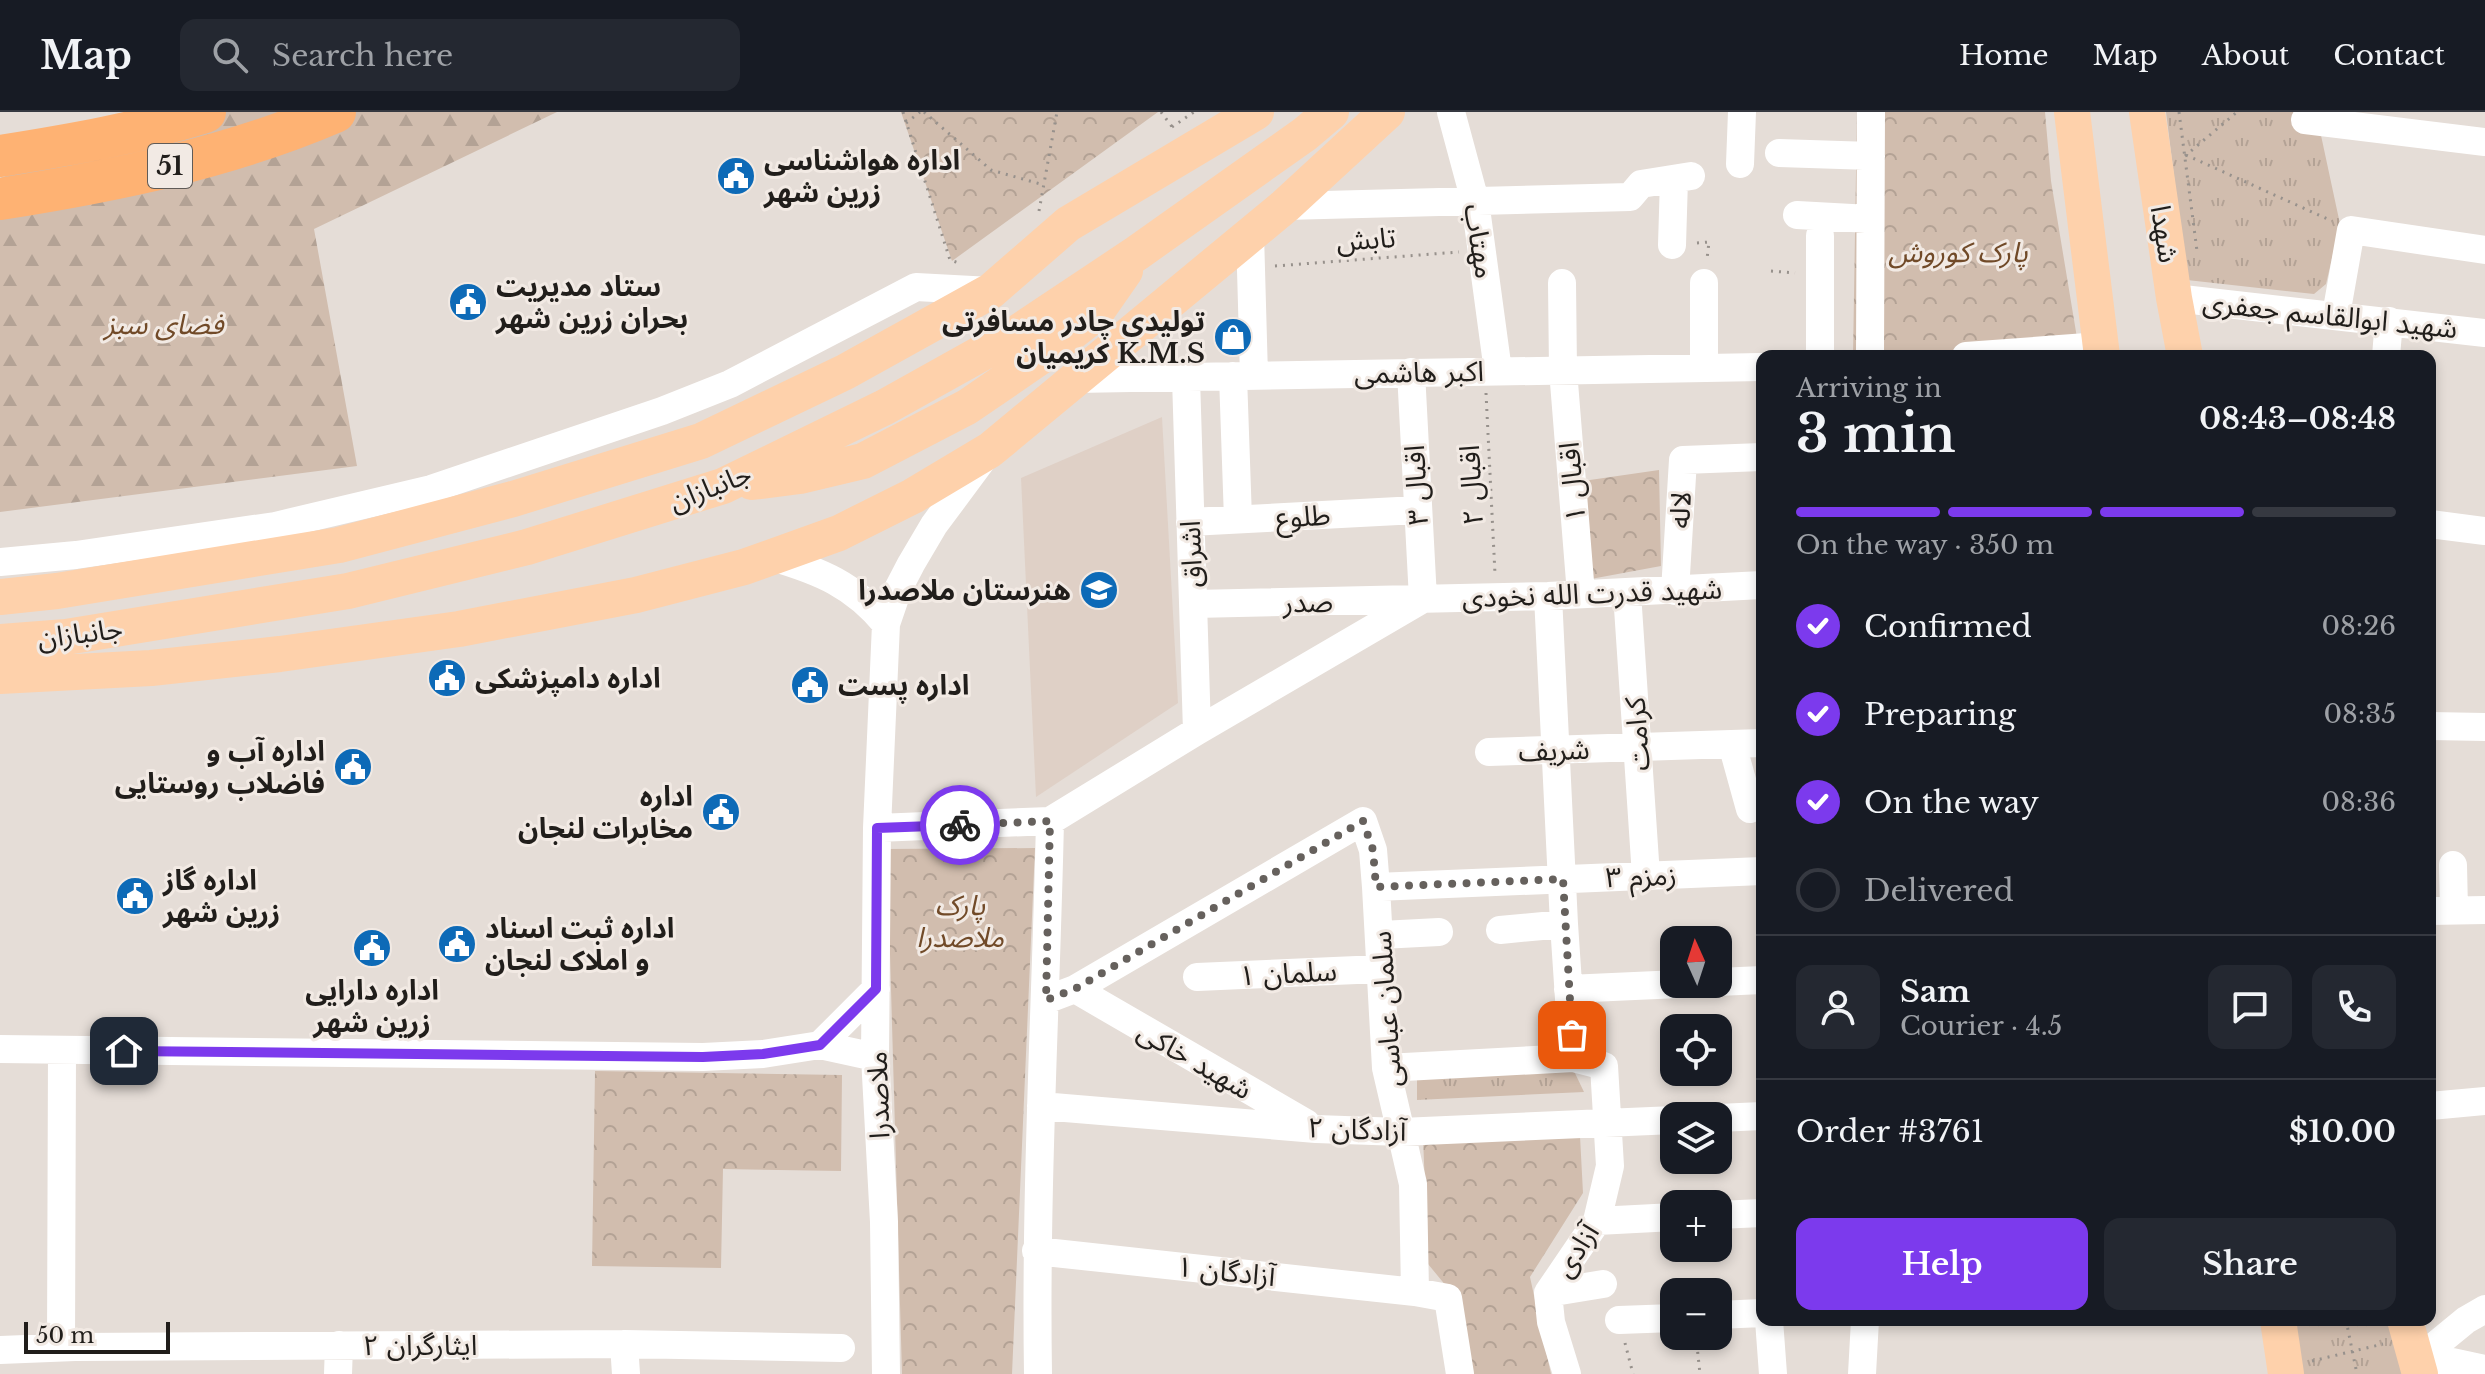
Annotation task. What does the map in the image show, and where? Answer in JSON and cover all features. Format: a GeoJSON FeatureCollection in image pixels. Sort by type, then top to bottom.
{"type":"FeatureCollection","features":[{"type":"Feature","properties":{"kind":"highway","name":"51"},"geometry":{"type":"LineString","coordinates":[[0,156],[68,145],[205,112]]}},
{"type":"Feature","properties":{"kind":"highway","name":"51"},"geometry":{"type":"LineString","coordinates":[[0,199],[187,163],[302,126],[335,112]]}},
{"type":"Feature","properties":{"kind":"main road","name":"جانبازان"},"geometry":{"type":"LineString","coordinates":[[0,597],[57,591],[339,545],[513,499],[701,441],[845,372],[1068,224],[1256,112]]}},
{"type":"Feature","properties":{"kind":"main road","name":"جانبازان"},"geometry":{"type":"LineString","coordinates":[[0,642],[66,637],[348,591],[527,547],[723,486],[800,476],[863,461],[967,407],[1040,357],[1095,314],[1137,253],[1305,134],[1331,112]]}},
{"type":"Feature","properties":{"kind":"main road"},"geometry":{"type":"LineString","coordinates":[[0,676],[151,668],[459,629],[636,595],[744,567],[839,533],[913,496],[990,450],[1075,379],[1251,251],[1285,206],[1387,112]]}},
{"type":"Feature","properties":{"kind":"main road"},"geometry":{"type":"LineString","coordinates":[[2072,112],[2101,350]]}},
{"type":"Feature","properties":{"kind":"main road","name":"شهدا"},"geometry":{"type":"LineString","coordinates":[[2147,112],[2184,350]]}},
{"type":"Feature","properties":{"kind":"main road"},"geometry":{"type":"LineString","coordinates":[[513,499],[527,547]]}},
{"type":"Feature","properties":{"kind":"main road"},"geometry":{"type":"LineString","coordinates":[[0,642],[82,671]]}},
{"type":"Feature","properties":{"kind":"main road"},"geometry":{"type":"LineString","coordinates":[[2279,1326],[2285,1371]]}},
{"type":"Feature","properties":{"kind":"street","name":"مهتاب"},"geometry":{"type":"LineString","coordinates":[[1451,112],[1475,201],[1491,371]]}},
{"type":"Feature","properties":{"kind":"street"},"geometry":{"type":"LineString","coordinates":[[1740,164],[1742,112]]}},
{"type":"Feature","properties":{"kind":"street"},"geometry":{"type":"LineString","coordinates":[[1870,350],[1871,112]]}},
{"type":"Feature","properties":{"kind":"street"},"geometry":{"type":"LineString","coordinates":[[2305,120],[2485,142]]}},
{"type":"Feature","properties":{"kind":"street"},"geometry":{"type":"LineString","coordinates":[[1779,153],[1871,156]]}},
{"type":"Feature","properties":{"kind":"street"},"geometry":{"type":"LineString","coordinates":[[1285,206],[1630,197],[1641,184],[1682,178],[1672,245]]}},
{"type":"Feature","properties":{"kind":"street"},"geometry":{"type":"LineString","coordinates":[[1797,215],[1870,219]]}},
{"type":"Feature","properties":{"kind":"street"},"geometry":{"type":"LineString","coordinates":[[2336,315],[2351,230],[2485,250]]}},
{"type":"Feature","properties":{"kind":"street"},"geometry":{"type":"LineString","coordinates":[[1820,236],[1820,350]]}},
{"type":"Feature","properties":{"kind":"street"},"geometry":{"type":"LineString","coordinates":[[1238,519],[1251,251]]}},
{"type":"Feature","properties":{"kind":"street"},"geometry":{"type":"LineString","coordinates":[[0,562],[92,553],[275,526],[431,489],[662,411],[717,389],[916,287],[982,279]]}},
{"type":"Feature","properties":{"kind":"street","name":"اقبال ۱"},"geometry":{"type":"LineString","coordinates":[[1562,283],[1563,370],[1581,594]]}},
{"type":"Feature","properties":{"kind":"street"},"geometry":{"type":"LineString","coordinates":[[1704,283],[1704,368]]}},
{"type":"Feature","properties":{"kind":"street","name":"شهید ابوالقاسم جعفری"},"geometry":{"type":"LineString","coordinates":[[2174,298],[2485,333]]}},
{"type":"Feature","properties":{"kind":"street"},"geometry":{"type":"LineString","coordinates":[[2387,350],[2389,321]]}},
{"type":"Feature","properties":{"kind":"street","name":"اکبر هاشمی"},"geometry":{"type":"LineString","coordinates":[[1075,379],[1756,367]]}},
{"type":"Feature","properties":{"kind":"street","name":"اقبال ۳"},"geometry":{"type":"LineString","coordinates":[[1411,372],[1423,599]]}},
{"type":"Feature","properties":{"kind":"street","name":"اشراق"},"geometry":{"type":"LineString","coordinates":[[1186,378],[1197,731]]}},
{"type":"Feature","properties":{"kind":"street","name":"ملاصدرا"},"geometry":{"type":"LineString","coordinates":[[886,1374],[884,1222],[875,1057],[877,828],[886,624],[898,589],[934,525],[990,450]]}},
{"type":"Feature","properties":{"kind":"street","name":"لاله"},"geometry":{"type":"LineString","coordinates":[[1675,591],[1683,460],[1756,457]]}},
{"type":"Feature","properties":{"kind":"street","name":"طلوع"},"geometry":{"type":"LineString","coordinates":[[1190,522],[1417,510]]}},
{"type":"Feature","properties":{"kind":"street"},"geometry":{"type":"LineString","coordinates":[[2436,525],[2485,531]]}},
{"type":"Feature","properties":{"kind":"street"},"geometry":{"type":"LineString","coordinates":[[772,557],[804,566],[853,590],[869,603],[886,624]]}},
{"type":"Feature","properties":{"kind":"street","name":"شهید قدرت الله نخودی"},"geometry":{"type":"LineString","coordinates":[[1423,599],[1756,585]]}},
{"type":"Feature","properties":{"kind":"street","name":"کرامت"},"geometry":{"type":"LineString","coordinates":[[1627,593],[1646,876]]}},
{"type":"Feature","properties":{"kind":"street"},"geometry":{"type":"LineString","coordinates":[[1386,1068],[1573,1058],[1548,596]]}},
{"type":"Feature","properties":{"kind":"street"},"geometry":{"type":"LineString","coordinates":[[877,828],[1050,821],[1423,599]]}},
{"type":"Feature","properties":{"kind":"street","name":"صدر"},"geometry":{"type":"LineString","coordinates":[[1194,604],[1423,599]]}},
{"type":"Feature","properties":{"kind":"street"},"geometry":{"type":"LineString","coordinates":[[2436,726],[2485,727]]}},
{"type":"Feature","properties":{"kind":"street","name":"شریف"},"geometry":{"type":"LineString","coordinates":[[1489,752],[1756,743]]}},
{"type":"Feature","properties":{"kind":"street"},"geometry":{"type":"LineString","coordinates":[[1732,744],[1750,809]]}},
{"type":"Feature","properties":{"kind":"street"},"geometry":{"type":"LineString","coordinates":[[1038,1374],[1036,1251],[1050,821]]}},
{"type":"Feature","properties":{"kind":"street","name":"سلمان عباسی"},"geometry":{"type":"LineString","coordinates":[[1075,989],[1363,821],[1373,850],[1381,935],[1386,1068],[1413,1184],[1415,1292]]}},
{"type":"Feature","properties":{"kind":"street"},"geometry":{"type":"LineString","coordinates":[[2453,865],[2442,911],[2485,910]]}},
{"type":"Feature","properties":{"kind":"street","name":"زمزم ۳"},"geometry":{"type":"LineString","coordinates":[[1376,887],[1756,871]]}},
{"type":"Feature","properties":{"kind":"street"},"geometry":{"type":"LineString","coordinates":[[1500,930],[1564,924]]}},
{"type":"Feature","properties":{"kind":"street"},"geometry":{"type":"LineString","coordinates":[[1381,935],[1439,932]]}},
{"type":"Feature","properties":{"kind":"street","name":"سلمان ۱"},"geometry":{"type":"LineString","coordinates":[[1197,977],[1380,969]]}},
{"type":"Feature","properties":{"kind":"street"},"geometry":{"type":"LineString","coordinates":[[1732,981],[1756,980]]}},
{"type":"Feature","properties":{"kind":"street"},"geometry":{"type":"LineString","coordinates":[[1568,989],[1660,985]]}},
{"type":"Feature","properties":{"kind":"street"},"geometry":{"type":"LineString","coordinates":[[820,1045],[876,989]]}},
{"type":"Feature","properties":{"kind":"street"},"geometry":{"type":"LineString","coordinates":[[1046,1000],[1075,989]]}},
{"type":"Feature","properties":{"kind":"street","name":"شهید خاکی"},"geometry":{"type":"LineString","coordinates":[[1075,989],[1316,1129]]}},
{"type":"Feature","properties":{"kind":"street"},"geometry":{"type":"LineString","coordinates":[[0,1049],[703,1057],[763,1054],[820,1045],[875,1057]]}},
{"type":"Feature","properties":{"kind":"street"},"geometry":{"type":"LineString","coordinates":[[62,1050],[71,1356]]}},
{"type":"Feature","properties":{"kind":"street","name":"آزادی"},"geometry":{"type":"LineString","coordinates":[[1567,1374],[1551,1322],[1548,1293],[1597,1221],[1610,1166],[1604,1066],[1573,1058]]}},
{"type":"Feature","properties":{"kind":"street"},"geometry":{"type":"LineString","coordinates":[[2436,1105],[2485,1101]]}},
{"type":"Feature","properties":{"kind":"street","name":"آزادگان ۲"},"geometry":{"type":"LineString","coordinates":[[1041,1106],[1316,1129],[1401,1132],[1660,1121]]}},
{"type":"Feature","properties":{"kind":"street"},"geometry":{"type":"LineString","coordinates":[[1732,1117],[1756,1116]]}},
{"type":"Feature","properties":{"kind":"street"},"geometry":{"type":"LineString","coordinates":[[1732,1214],[1756,1213]]}},
{"type":"Feature","properties":{"kind":"street"},"geometry":{"type":"LineString","coordinates":[[1597,1221],[1660,1218]]}},
{"type":"Feature","properties":{"kind":"street","name":"آزادگان ۱"},"geometry":{"type":"LineString","coordinates":[[1036,1251],[1448,1298],[1460,1374]]}},
{"type":"Feature","properties":{"kind":"street"},"geometry":{"type":"LineString","coordinates":[[1548,1293],[1603,1284]]}},
{"type":"Feature","properties":{"kind":"street"},"geometry":{"type":"LineString","coordinates":[[2413,1348],[2485,1309]]}},
{"type":"Feature","properties":{"kind":"street"},"geometry":{"type":"LineString","coordinates":[[1732,1314],[1756,1313]]}},
{"type":"Feature","properties":{"kind":"street"},"geometry":{"type":"LineString","coordinates":[[1619,1320],[1660,1319]]}},
{"type":"Feature","properties":{"kind":"street"},"geometry":{"type":"LineString","coordinates":[[1769,1326],[1773,1374]]}},
{"type":"Feature","properties":{"kind":"street"},"geometry":{"type":"LineString","coordinates":[[1862,1374],[1865,1326]]}},
{"type":"Feature","properties":{"kind":"street"},"geometry":{"type":"LineString","coordinates":[[624,1344],[626,1374]]}},
{"type":"Feature","properties":{"kind":"street","name":"ایثارگران ۲"},"geometry":{"type":"LineString","coordinates":[[0,1350],[71,1356],[339,1345],[624,1344],[841,1348]]}},
{"type":"Feature","properties":{"kind":"street"},"geometry":{"type":"LineString","coordinates":[[338,1374],[339,1345]]}},
{"type":"Feature","properties":{"kind":"street"},"geometry":{"type":"LineString","coordinates":[[2413,1348],[2452,1362],[2485,1369]]}},
{"type":"Feature","properties":{"kind":"path"},"geometry":{"type":"LineString","coordinates":[[903,112],[950,260],[982,279]]}},
{"type":"Feature","properties":{"kind":"path"},"geometry":{"type":"LineString","coordinates":[[906,123],[922,112],[991,170],[1044,185]]}},
{"type":"Feature","properties":{"kind":"path"},"geometry":{"type":"LineString","coordinates":[[1037,223],[1057,112]]}},
{"type":"Feature","properties":{"kind":"path"},"geometry":{"type":"LineString","coordinates":[[1173,127],[1194,112]]}},
{"type":"Feature","properties":{"kind":"path"},"geometry":{"type":"LineString","coordinates":[[2179,112],[2198,258]]}},
{"type":"Feature","properties":{"kind":"path"},"geometry":{"type":"LineString","coordinates":[[2157,180],[2237,112]]}},
{"type":"Feature","properties":{"kind":"path"},"geometry":{"type":"LineString","coordinates":[[2186,155],[2351,230]]}},
{"type":"Feature","properties":{"kind":"path"},"geometry":{"type":"LineString","coordinates":[[1672,245],[1709,242],[1704,283]]}},
{"type":"Feature","properties":{"kind":"path","name":"تابش"},"geometry":{"type":"LineString","coordinates":[[1251,251],[1482,250]]}},
{"type":"Feature","properties":{"kind":"path","name":"اقبال ۲"},"geometry":{"type":"LineString","coordinates":[[1491,371],[1496,597]]}},
{"type":"Feature","properties":{"kind":"path"},"geometry":{"type":"LineString","coordinates":[[1619,1320],[1633,1374]]}},
{"type":"Feature","properties":{"kind":"path"},"geometry":{"type":"LineString","coordinates":[[2347,1326],[2357,1374]]}},
{"type":"Feature","properties":{"kind":"path"},"geometry":{"type":"LineString","coordinates":[[2285,1371],[2352,1351],[2413,1348]]}},
{"type":"Feature","properties":{"kind":"path"},"geometry":{"type":"LineString","coordinates":[[1697,1350],[1700,1374]]}},
{"type":"Feature","properties":{"kind":"shaded area","name":"هنرستان ملاصدرا"},"geometry":{"type":"Polygon","coordinates":[[[1162,417],[1178,703],[1036,797],[1021,478],[1162,417]]]}},
{"type":"Feature","properties":{"kind":"green space","name":"فضای سبز"},"geometry":{"type":"Polygon","coordinates":[[[194,112],[557,112],[314,229],[357,466],[0,512],[0,178],[194,112]]]}},
{"type":"Feature","properties":{"kind":"green space"},"geometry":{"type":"Polygon","coordinates":[[[901,112],[1158,112],[952,261],[901,112]]]}},
{"type":"Feature","properties":{"kind":"green space","name":"پارک کوروش"},"geometry":{"type":"Polygon","coordinates":[[[1857,112],[2045,112],[2051,181],[2079,350],[1853,350],[1857,112]]]}},
{"type":"Feature","properties":{"kind":"green space"},"geometry":{"type":"Polygon","coordinates":[[[2166,112],[2316,112],[2340,224],[2326,284],[2314,294],[2187,280],[2166,112]]]}},
{"type":"Feature","properties":{"kind":"green space"},"geometry":{"type":"Polygon","coordinates":[[[1659,470],[1661,566],[1580,581],[1576,482],[1659,470]]]}},
{"type":"Feature","properties":{"kind":"green space","name":"پارک ملاصدرا"},"geometry":{"type":"Polygon","coordinates":[[[1035,848],[1012,1374],[902,1374],[887,849],[1035,848]]]}},
{"type":"Feature","properties":{"kind":"green space"},"geometry":{"type":"Polygon","coordinates":[[[1573,1069],[1584,1092],[1417,1100],[1417,1078],[1573,1069]]]}},
{"type":"Feature","properties":{"kind":"green space"},"geometry":{"type":"Polygon","coordinates":[[[595,1071],[842,1075],[841,1171],[723,1169],[721,1268],[592,1266],[595,1071]]]}},
{"type":"Feature","properties":{"kind":"green space"},"geometry":{"type":"Polygon","coordinates":[[[1580,1136],[1583,1193],[1530,1277],[1551,1374],[1467,1374],[1456,1298],[1428,1264],[1423,1137],[1580,1136]]]}},
{"type":"Feature","properties":{"kind":"green space"},"geometry":{"type":"Polygon","coordinates":[[[2287,1326],[2392,1326],[2404,1374],[2294,1374],[2287,1326]]]}},
{"type":"Feature","properties":{"kind":"way so far"},"geometry":{"type":"LineString","coordinates":[[960,825],[1050,821],[1046,1000],[1075,989],[1363,821],[1373,850],[1376,887],[1563,879],[1572,1035]]}},
{"type":"Feature","properties":{"kind":"place","name":"اداره هواشناسی زرین شهر"},"geometry":{"type":"Point","coordinates":[736,176]}},
{"type":"Feature","properties":{"kind":"place","name":"ستاد مدیریت بحران زرین شهر"},"geometry":{"type":"Point","coordinates":[468,302]}},
{"type":"Feature","properties":{"kind":"place","name":"تولیدی چادر مسافرتی کریمیان K.M.S"},"geometry":{"type":"Point","coordinates":[1233,337]}},
{"type":"Feature","properties":{"kind":"place","name":"هنرستان ملاصدرا"},"geometry":{"type":"Point","coordinates":[1099,590]}},
{"type":"Feature","properties":{"kind":"place","name":"اداره دامپزشکی"},"geometry":{"type":"Point","coordinates":[447,678]}},
{"type":"Feature","properties":{"kind":"place","name":"اداره پست"},"geometry":{"type":"Point","coordinates":[810,685]}},
{"type":"Feature","properties":{"kind":"place","name":"اداره آب و فاضلاب روستایی"},"geometry":{"type":"Point","coordinates":[353,767]}},
{"type":"Feature","properties":{"kind":"place","name":"اداره مخابرات لنجان"},"geometry":{"type":"Point","coordinates":[721,812]}},
{"type":"Feature","properties":{"kind":"place","name":"اداره گاز زرین شهر"},"geometry":{"type":"Point","coordinates":[135,896]}},
{"type":"Feature","properties":{"kind":"place","name":"اداره ثبت اسناد و املاک لنجان"},"geometry":{"type":"Point","coordinates":[457,944]}},
{"type":"Feature","properties":{"kind":"place","name":"اداره دارایی زرین شهر"},"geometry":{"type":"Point","coordinates":[372,948]}},
{"type":"Feature","properties":{"kind":"route"},"geometry":{"type":"LineString","coordinates":[[124,1051],[703,1057],[763,1054],[820,1045],[876,989],[877,828],[960,825]]}}]}
